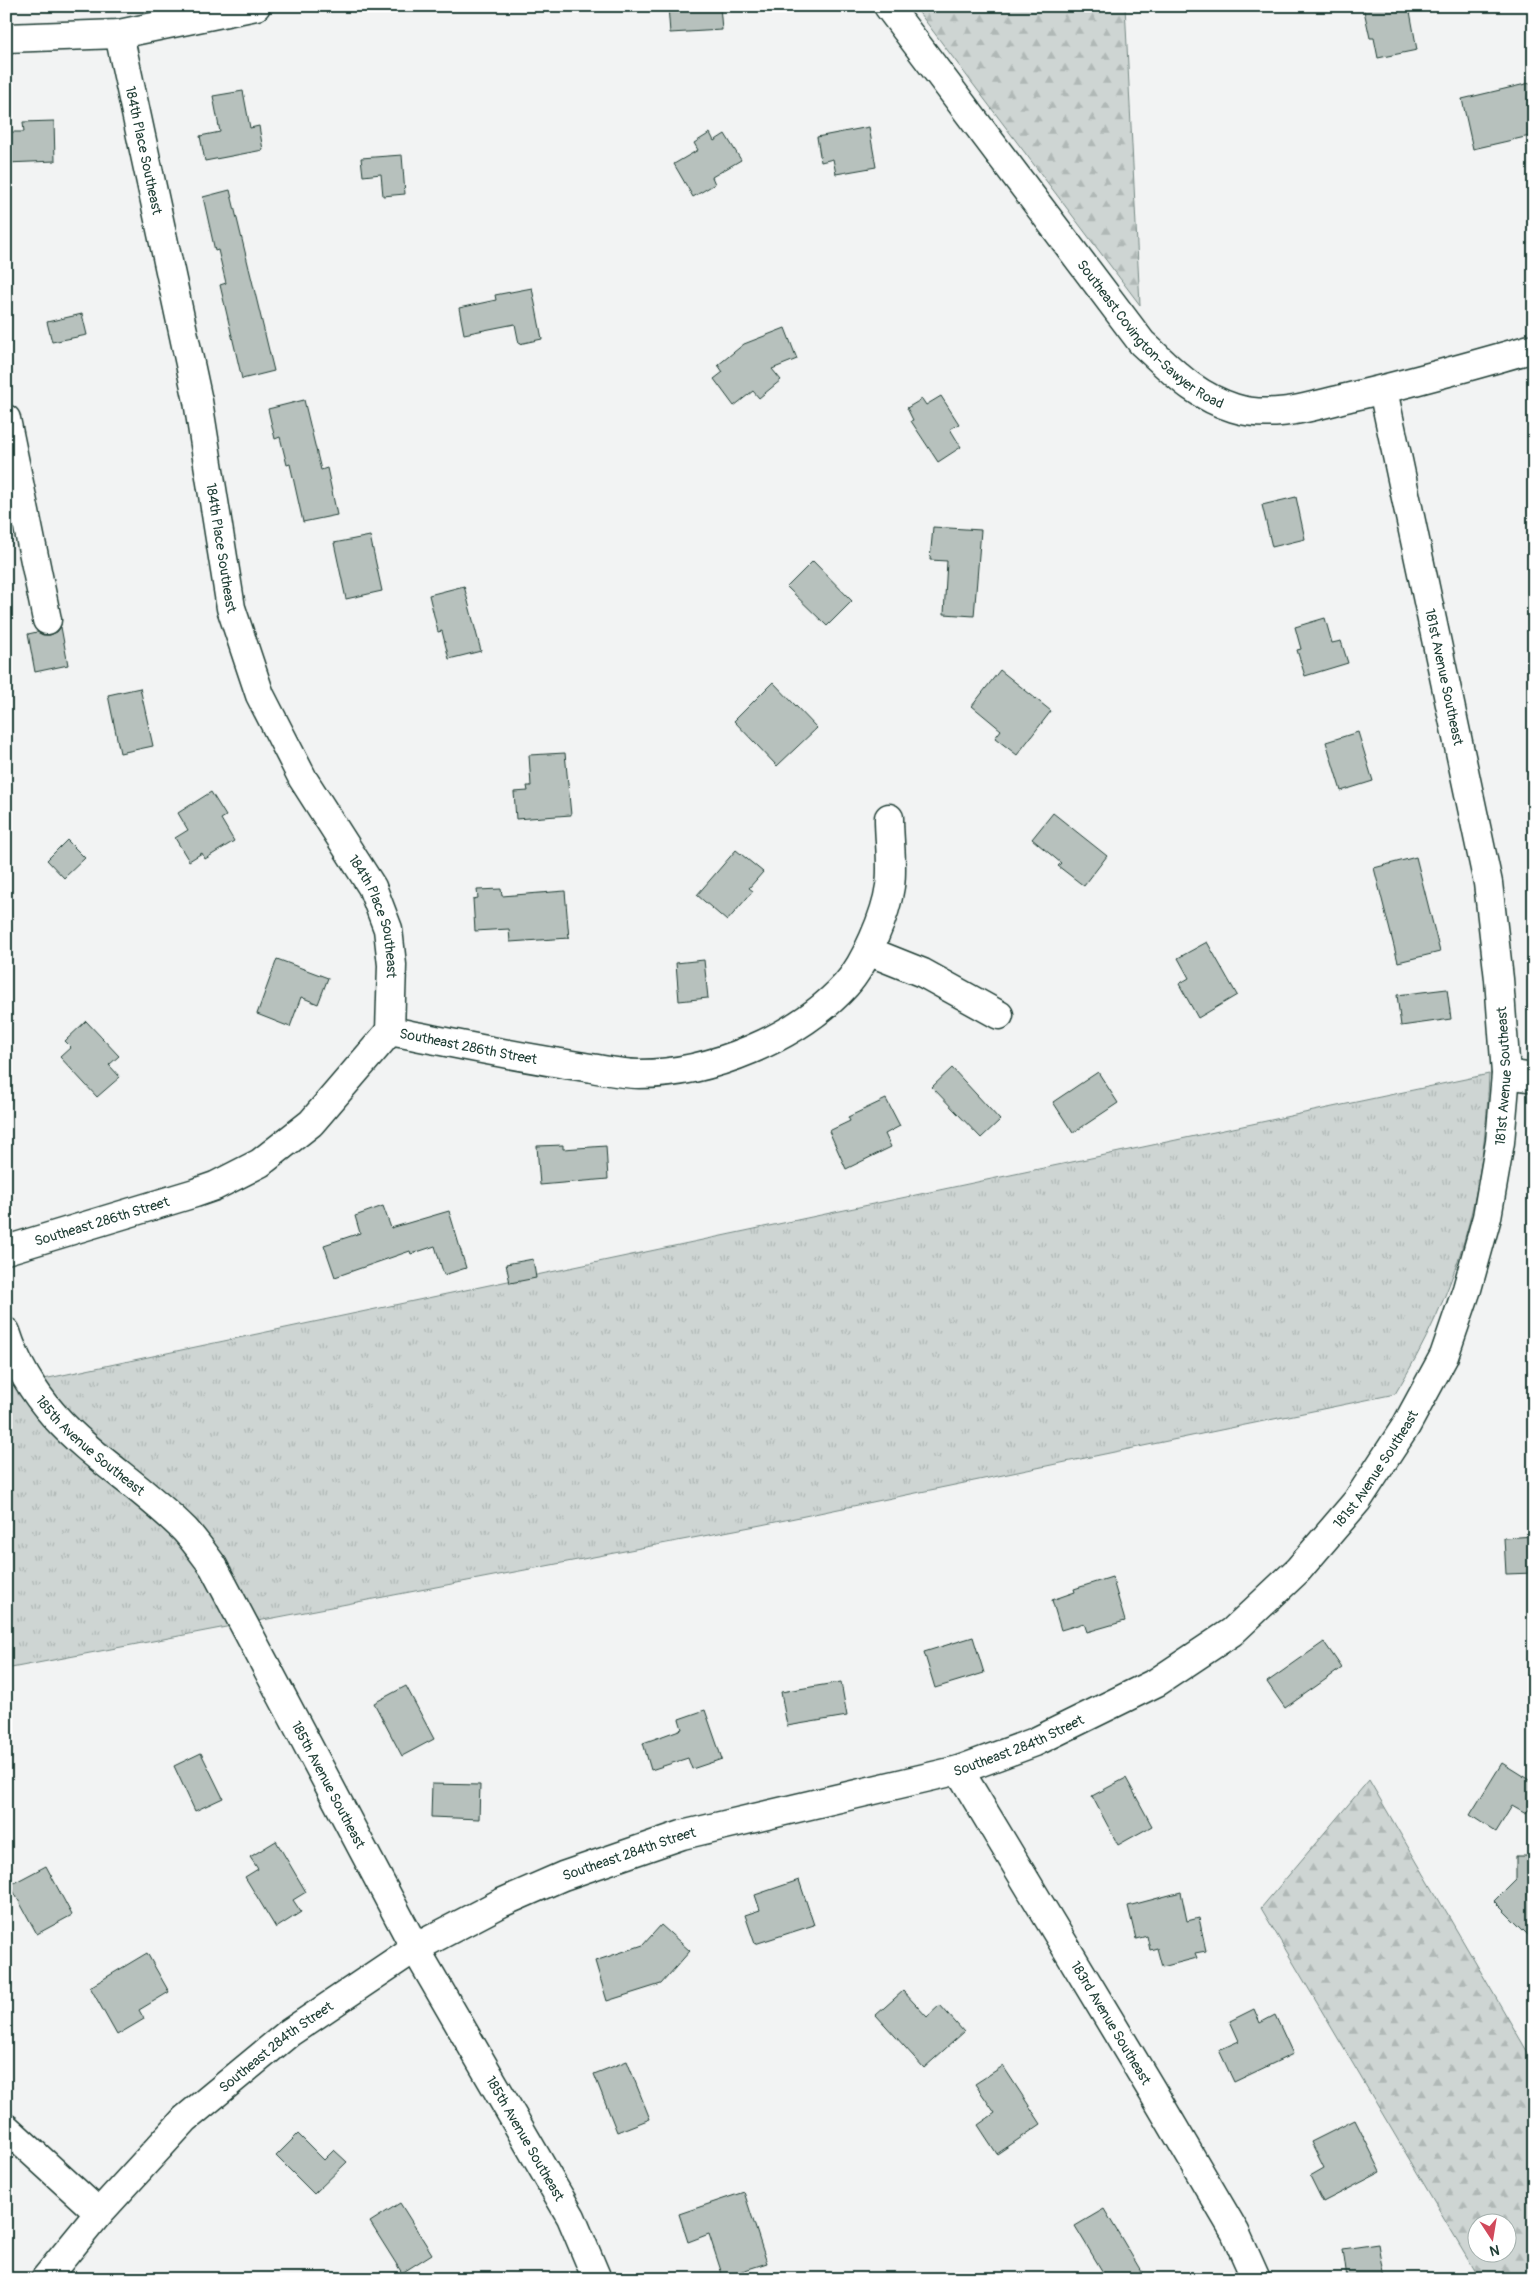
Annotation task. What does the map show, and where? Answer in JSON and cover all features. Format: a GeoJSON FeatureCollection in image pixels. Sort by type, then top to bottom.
{"type":"FeatureCollection","features":[{"type":"Feature","properties":{"kind":"street"},"geometry":{"type":"LineString","coordinates":[[6,38],[119,34],[256,6]]}},
{"type":"Feature","properties":{"kind":"street","name":"Southeast Covington-Sawyer Road"},"geometry":{"type":"LineString","coordinates":[[888,6],[1142,343],[1190,387],[1213,400],[1236,409],[1262,413],[1299,409],[1383,390],[1534,348]]}},
{"type":"Feature","properties":{"kind":"street","name":"184th Place Southeast"},"geometry":{"type":"LineString","coordinates":[[119,34],[198,401],[231,608],[260,695],[303,780],[372,887],[388,929],[392,965],[390,1031]]}},
{"type":"Feature","properties":{"kind":"street","name":"181st Avenue Southeast"},"geometry":{"type":"LineString","coordinates":[[1232,1632],[1298,1570],[1357,1501],[1406,1426],[1444,1356],[1467,1289],[1486,1217],[1500,1142],[1506,1074],[1499,979],[1488,883],[1383,390]]}},
{"type":"Feature","properties":{"kind":"street"},"geometry":{"type":"LineString","coordinates":[[6,420],[47,620]]}},
{"type":"Feature","properties":{"kind":"street","name":"Southeast 286th Street"},"geometry":{"type":"LineString","coordinates":[[6,1250],[215,1186],[260,1163],[311,1123],[390,1031],[544,1061],[639,1074],[686,1069],[731,1057],[771,1040],[816,1014],[847,984],[868,951],[882,919],[890,886],[889,818]]}},
{"type":"Feature","properties":{"kind":"street"},"geometry":{"type":"LineString","coordinates":[[868,951],[923,973],[999,1015]]}},
{"type":"Feature","properties":{"kind":"street"},"geometry":{"type":"LineString","coordinates":[[1506,1074],[1534,1078]]}},
{"type":"Feature","properties":{"kind":"street","name":"185th Avenue Southeast"},"geometry":{"type":"LineString","coordinates":[[6,1332],[18,1364],[32,1389],[50,1413],[73,1436],[186,1531],[213,1566],[415,1948],[571,2217],[597,2279]]}},
{"type":"Feature","properties":{"kind":"street","name":"Southeast 284th Street"},"geometry":{"type":"LineString","coordinates":[[45,2279],[99,2212],[185,2119],[289,2033],[415,1948],[501,1903],[682,1835],[959,1770],[1035,1742],[1157,1682],[1232,1632]]}},
{"type":"Feature","properties":{"kind":"street","name":"183rd Avenue Southeast"},"geometry":{"type":"LineString","coordinates":[[959,1770],[1152,2089],[1235,2232],[1256,2279]]}},
{"type":"Feature","properties":{"kind":"street"},"geometry":{"type":"LineString","coordinates":[[6,2128],[99,2212]]}},
{"type":"Feature","properties":{"kind":"green space"},"geometry":{"type":"Polygon","coordinates":[[[914,6],[1125,6],[1140,305],[914,6]]]}},
{"type":"Feature","properties":{"kind":"green space"},"geometry":{"type":"Polygon","coordinates":[[[1489,1074],[1481,1161],[1464,1241],[1436,1317],[1395,1394],[761,1525],[6,1669],[6,1387],[1489,1074]]]}},
{"type":"Feature","properties":{"kind":"green space"},"geometry":{"type":"Polygon","coordinates":[[[1369,1780],[1534,2063],[1534,2279],[1480,2279],[1470,2262],[1518,2262],[1518,2212],[1468,2212],[1468,2259],[1261,1908],[1369,1780]]]}},
{"type":"Feature","properties":{"kind":"building"},"geometry":{"type":"Polygon","coordinates":[[[668,6],[720,6],[722,30],[670,33],[668,6]]]}},
{"type":"Feature","properties":{"kind":"building"},"geometry":{"type":"Polygon","coordinates":[[[1363,6],[1409,6],[1417,50],[1378,58],[1374,38],[1370,38],[1363,6]]]}},
{"type":"Feature","properties":{"kind":"building"},"geometry":{"type":"Polygon","coordinates":[[[1534,82],[1534,135],[1473,149],[1462,99],[1534,82]]]}},
{"type":"Feature","properties":{"kind":"building"},"geometry":{"type":"Polygon","coordinates":[[[243,91],[250,128],[259,126],[263,150],[205,161],[200,136],[220,132],[213,96],[243,91]]]}},
{"type":"Feature","properties":{"kind":"building"},"geometry":{"type":"Polygon","coordinates":[[[54,121],[55,161],[6,163],[6,132],[24,132],[23,122],[54,121]]]}},
{"type":"Feature","properties":{"kind":"building"},"geometry":{"type":"Polygon","coordinates":[[[869,127],[876,167],[836,174],[833,159],[821,162],[817,137],[869,127]]]}},
{"type":"Feature","properties":{"kind":"building"},"geometry":{"type":"Polygon","coordinates":[[[710,133],[714,141],[725,134],[741,160],[712,177],[715,184],[693,197],[674,164],[698,150],[694,143],[710,133]]]}},
{"type":"Feature","properties":{"kind":"building"},"geometry":{"type":"Polygon","coordinates":[[[402,155],[405,194],[383,196],[381,174],[363,176],[361,158],[402,155]]]}},
{"type":"Feature","properties":{"kind":"building"},"geometry":{"type":"Polygon","coordinates":[[[230,190],[274,371],[242,379],[220,285],[226,283],[218,250],[215,251],[203,197],[230,190]]]}},
{"type":"Feature","properties":{"kind":"building"},"geometry":{"type":"Polygon","coordinates":[[[532,288],[542,339],[519,344],[515,324],[464,334],[459,308],[496,300],[495,295],[532,288]]]}},
{"type":"Feature","properties":{"kind":"building"},"geometry":{"type":"Polygon","coordinates":[[[82,314],[87,335],[52,342],[47,322],[82,314]]]}},
{"type":"Feature","properties":{"kind":"building"},"geometry":{"type":"Polygon","coordinates":[[[785,328],[797,359],[772,369],[781,380],[759,398],[753,391],[734,406],[714,379],[723,372],[718,365],[744,344],[785,328]]]}},
{"type":"Feature","properties":{"kind":"building"},"geometry":{"type":"Polygon","coordinates":[[[941,396],[959,424],[950,429],[961,447],[938,462],[911,421],[913,420],[907,408],[922,399],[926,405],[941,396]]]}},
{"type":"Feature","properties":{"kind":"building"},"geometry":{"type":"Polygon","coordinates":[[[304,400],[321,470],[327,468],[337,515],[303,522],[290,464],[287,465],[280,437],[275,439],[268,409],[304,400]]]}},
{"type":"Feature","properties":{"kind":"building"},"geometry":{"type":"Polygon","coordinates":[[[1296,497],[1305,539],[1272,547],[1262,505],[1296,497]]]}},
{"type":"Feature","properties":{"kind":"building"},"geometry":{"type":"Polygon","coordinates":[[[933,527],[981,530],[974,616],[944,614],[947,561],[930,560],[933,527]]]}},
{"type":"Feature","properties":{"kind":"building"},"geometry":{"type":"Polygon","coordinates":[[[370,536],[382,591],[346,599],[334,543],[370,536]]]}},
{"type":"Feature","properties":{"kind":"building"},"geometry":{"type":"Polygon","coordinates":[[[813,561],[852,601],[827,626],[787,587],[813,561]]]}},
{"type":"Feature","properties":{"kind":"building"},"geometry":{"type":"Polygon","coordinates":[[[464,586],[481,651],[449,659],[442,631],[438,632],[429,595],[464,586]]]}},
{"type":"Feature","properties":{"kind":"building"},"geometry":{"type":"Polygon","coordinates":[[[1325,618],[1332,643],[1341,641],[1348,663],[1305,676],[1297,650],[1301,649],[1295,627],[1325,618]]]}},
{"type":"Feature","properties":{"kind":"building"},"geometry":{"type":"Polygon","coordinates":[[[61,627],[68,665],[35,672],[28,634],[37,632],[43,635],[50,635],[57,632],[61,627]]]}},
{"type":"Feature","properties":{"kind":"building"},"geometry":{"type":"Polygon","coordinates":[[[1000,670],[1051,711],[1017,755],[995,738],[1001,730],[972,706],[1000,670]]]}},
{"type":"Feature","properties":{"kind":"building"},"geometry":{"type":"Polygon","coordinates":[[[773,682],[817,728],[777,766],[734,721],[773,682]]]}},
{"type":"Feature","properties":{"kind":"building"},"geometry":{"type":"Polygon","coordinates":[[[140,688],[153,746],[120,753],[108,695],[140,688]]]}},
{"type":"Feature","properties":{"kind":"building"},"geometry":{"type":"Polygon","coordinates":[[[1358,732],[1373,781],[1341,791],[1326,742],[1358,732]]]}},
{"type":"Feature","properties":{"kind":"building"},"geometry":{"type":"Polygon","coordinates":[[[565,753],[571,815],[516,819],[514,792],[528,791],[527,786],[531,786],[529,755],[565,753]]]}},
{"type":"Feature","properties":{"kind":"building"},"geometry":{"type":"Polygon","coordinates":[[[211,792],[226,816],[221,819],[234,841],[205,859],[202,853],[189,861],[175,838],[188,830],[178,813],[211,792]]]}},
{"type":"Feature","properties":{"kind":"building"},"geometry":{"type":"Polygon","coordinates":[[[1053,813],[1107,856],[1084,886],[1058,866],[1061,863],[1032,839],[1053,813]]]}},
{"type":"Feature","properties":{"kind":"building"},"geometry":{"type":"Polygon","coordinates":[[[67,840],[85,858],[64,878],[47,860],[67,840]]]}},
{"type":"Feature","properties":{"kind":"building"},"geometry":{"type":"Polygon","coordinates":[[[736,850],[763,872],[749,888],[753,891],[727,921],[697,895],[736,850]]]}},
{"type":"Feature","properties":{"kind":"building"},"geometry":{"type":"Polygon","coordinates":[[[1416,857],[1440,952],[1398,962],[1374,868],[1416,857]]]}},
{"type":"Feature","properties":{"kind":"building"},"geometry":{"type":"Polygon","coordinates":[[[501,889],[502,896],[565,891],[569,938],[510,942],[509,929],[475,931],[473,899],[478,898],[477,890],[501,889]]]}},
{"type":"Feature","properties":{"kind":"building"},"geometry":{"type":"Polygon","coordinates":[[[1207,942],[1237,995],[1198,1018],[1179,984],[1189,978],[1178,958],[1207,942]]]}},
{"type":"Feature","properties":{"kind":"building"},"geometry":{"type":"Polygon","coordinates":[[[277,959],[328,978],[318,1004],[301,997],[290,1027],[257,1014],[277,959]]]}},
{"type":"Feature","properties":{"kind":"building"},"geometry":{"type":"Polygon","coordinates":[[[704,960],[708,998],[679,1001],[676,963],[704,960]]]}},
{"type":"Feature","properties":{"kind":"building"},"geometry":{"type":"Polygon","coordinates":[[[1447,989],[1451,1019],[1401,1026],[1397,995],[1447,989]]]}},
{"type":"Feature","properties":{"kind":"building"},"geometry":{"type":"Polygon","coordinates":[[[86,1021],[119,1056],[109,1065],[120,1077],[97,1097],[60,1057],[71,1047],[65,1041],[86,1021]]]}},
{"type":"Feature","properties":{"kind":"building"},"geometry":{"type":"Polygon","coordinates":[[[952,1068],[1000,1120],[981,1138],[932,1087],[952,1068]]]}},
{"type":"Feature","properties":{"kind":"building"},"geometry":{"type":"Polygon","coordinates":[[[1098,1072],[1118,1103],[1073,1133],[1053,1102],[1098,1072]]]}},
{"type":"Feature","properties":{"kind":"building"},"geometry":{"type":"Polygon","coordinates":[[[886,1099],[900,1126],[885,1134],[891,1147],[846,1169],[829,1131],[850,1121],[848,1117],[886,1099]]]}},
{"type":"Feature","properties":{"kind":"building"},"geometry":{"type":"Polygon","coordinates":[[[563,1145],[563,1149],[606,1146],[608,1179],[540,1185],[537,1146],[563,1145]]]}},
{"type":"Feature","properties":{"kind":"building"},"geometry":{"type":"Polygon","coordinates":[[[383,1206],[391,1228],[449,1211],[466,1268],[444,1275],[435,1246],[411,1254],[410,1251],[335,1277],[324,1245],[360,1233],[355,1216],[383,1206]]]}},
{"type":"Feature","properties":{"kind":"building"},"geometry":{"type":"Polygon","coordinates":[[[533,1259],[536,1278],[510,1283],[506,1264],[533,1259]]]}},
{"type":"Feature","properties":{"kind":"building"},"geometry":{"type":"Polygon","coordinates":[[[1534,1536],[1534,1573],[1506,1574],[1504,1538],[1534,1536]]]}},
{"type":"Feature","properties":{"kind":"building"},"geometry":{"type":"Polygon","coordinates":[[[1112,1577],[1125,1621],[1087,1632],[1084,1623],[1061,1630],[1052,1600],[1075,1592],[1074,1589],[1112,1577]]]}},
{"type":"Feature","properties":{"kind":"building"},"geometry":{"type":"Polygon","coordinates":[[[973,1637],[984,1673],[935,1688],[924,1652],[973,1637]]]}},
{"type":"Feature","properties":{"kind":"building"},"geometry":{"type":"Polygon","coordinates":[[[1324,1642],[1342,1668],[1285,1708],[1267,1682],[1324,1642]]]}},
{"type":"Feature","properties":{"kind":"building"},"geometry":{"type":"Polygon","coordinates":[[[841,1682],[847,1716],[787,1726],[781,1692],[841,1682]]]}},
{"type":"Feature","properties":{"kind":"building"},"geometry":{"type":"Polygon","coordinates":[[[406,1686],[434,1739],[402,1756],[374,1703],[406,1686]]]}},
{"type":"Feature","properties":{"kind":"building"},"geometry":{"type":"Polygon","coordinates":[[[705,1710],[722,1759],[692,1769],[688,1758],[651,1770],[643,1743],[682,1729],[679,1719],[705,1710]]]}},
{"type":"Feature","properties":{"kind":"building"},"geometry":{"type":"Polygon","coordinates":[[[201,1753],[223,1798],[195,1811],[174,1766],[201,1753]]]}},
{"type":"Feature","properties":{"kind":"building"},"geometry":{"type":"Polygon","coordinates":[[[1502,1763],[1534,1783],[1534,1801],[1526,1814],[1512,1806],[1496,1832],[1470,1815],[1502,1763]]]}},
{"type":"Feature","properties":{"kind":"building"},"geometry":{"type":"Polygon","coordinates":[[[1126,1778],[1152,1826],[1118,1845],[1092,1796],[1126,1778]]]}},
{"type":"Feature","properties":{"kind":"building"},"geometry":{"type":"Polygon","coordinates":[[[432,1784],[480,1785],[479,1819],[431,1817],[432,1784]]]}},
{"type":"Feature","properties":{"kind":"building"},"geometry":{"type":"Polygon","coordinates":[[[276,1841],[306,1892],[293,1900],[301,1912],[276,1928],[245,1877],[258,1869],[250,1857],[276,1841]]]}},
{"type":"Feature","properties":{"kind":"building"},"geometry":{"type":"Polygon","coordinates":[[[1516,1856],[1534,1856],[1534,1941],[1494,1901],[1516,1879],[1516,1856]]]}},
{"type":"Feature","properties":{"kind":"building"},"geometry":{"type":"Polygon","coordinates":[[[46,1866],[72,1915],[37,1934],[10,1885],[46,1866]]]}},
{"type":"Feature","properties":{"kind":"building"},"geometry":{"type":"Polygon","coordinates":[[[799,1880],[814,1925],[755,1944],[745,1915],[760,1910],[755,1895],[799,1880]]]}},
{"type":"Feature","properties":{"kind":"building"},"geometry":{"type":"Polygon","coordinates":[[[1181,1892],[1187,1921],[1199,1918],[1206,1951],[1195,1953],[1197,1958],[1162,1967],[1157,1948],[1150,1950],[1147,1936],[1136,1939],[1128,1906],[1181,1892]]]}},
{"type":"Feature","properties":{"kind":"building"},"geometry":{"type":"Polygon","coordinates":[[[661,1925],[690,1951],[661,1984],[607,2001],[595,1961],[643,1945],[661,1925]]]}},
{"type":"Feature","properties":{"kind":"building"},"geometry":{"type":"Polygon","coordinates":[[[147,1953],[169,1992],[139,2010],[144,2019],[117,2035],[90,1987],[147,1953]]]}},
{"type":"Feature","properties":{"kind":"building"},"geometry":{"type":"Polygon","coordinates":[[[903,1991],[927,2017],[940,2005],[964,2032],[924,2068],[876,2015],[903,1991]]]}},
{"type":"Feature","properties":{"kind":"building"},"geometry":{"type":"Polygon","coordinates":[[[1254,2009],[1260,2023],[1275,2015],[1293,2054],[1234,2082],[1219,2050],[1239,2041],[1230,2021],[1254,2009]]]}},
{"type":"Feature","properties":{"kind":"building"},"geometry":{"type":"Polygon","coordinates":[[[627,2061],[650,2119],[617,2132],[594,2074],[627,2061]]]}},
{"type":"Feature","properties":{"kind":"building"},"geometry":{"type":"Polygon","coordinates":[[[1003,2066],[1041,2124],[997,2154],[978,2125],[995,2113],[975,2084],[1003,2066]]]}},
{"type":"Feature","properties":{"kind":"building"},"geometry":{"type":"Polygon","coordinates":[[[1355,2120],[1381,2172],[1323,2202],[1310,2176],[1324,2168],[1311,2142],[1355,2120]]]}},
{"type":"Feature","properties":{"kind":"building"},"geometry":{"type":"Polygon","coordinates":[[[298,2134],[324,2160],[334,2150],[347,2162],[314,2194],[276,2156],[298,2134]]]}},
{"type":"Feature","properties":{"kind":"building"},"geometry":{"type":"Polygon","coordinates":[[[744,2192],[767,2263],[723,2277],[709,2234],[688,2242],[679,2214],[744,2192]]]}},
{"type":"Feature","properties":{"kind":"building"},"geometry":{"type":"Polygon","coordinates":[[[400,2203],[432,2254],[402,2273],[370,2222],[400,2203]]]}},
{"type":"Feature","properties":{"kind":"building"},"geometry":{"type":"Polygon","coordinates":[[[1104,2209],[1141,2271],[1128,2279],[1107,2279],[1075,2226],[1104,2209]]]}},
{"type":"Feature","properties":{"kind":"building"},"geometry":{"type":"Polygon","coordinates":[[[1378,2244],[1384,2279],[1347,2279],[1343,2249],[1378,2244]]]}}]}
